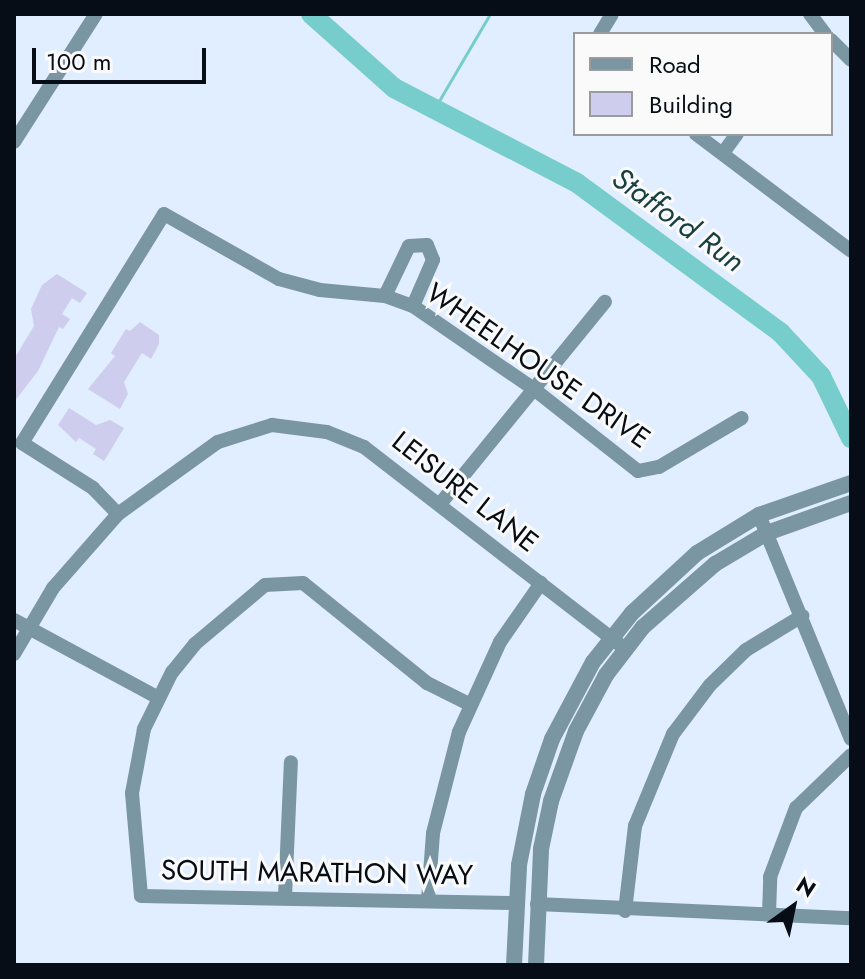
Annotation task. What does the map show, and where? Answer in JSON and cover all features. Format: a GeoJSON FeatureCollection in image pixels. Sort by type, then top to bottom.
{"type":"FeatureCollection","features":[{"type":"Feature","properties":{"kind":"street"},"geometry":{"type":"LineString","coordinates":[[16,136],[96,14]]}},
{"type":"Feature","properties":{"kind":"street"},"geometry":{"type":"LineString","coordinates":[[601,32],[612,14]]}},
{"type":"Feature","properties":{"kind":"street"},"geometry":{"type":"LineString","coordinates":[[810,14],[822,32]]}},
{"type":"Feature","properties":{"kind":"street"},"geometry":{"type":"LineString","coordinates":[[833,42],[851,60]]}},
{"type":"Feature","properties":{"kind":"street"},"geometry":{"type":"LineString","coordinates":[[699,136],[851,251]]}},
{"type":"Feature","properties":{"kind":"street"},"geometry":{"type":"LineString","coordinates":[[723,153],[736,136]]}},
{"type":"Feature","properties":{"kind":"street","name":"WHEELHOUSE DRIVE"},"geometry":{"type":"LineString","coordinates":[[118,514],[93,488],[22,443],[164,214],[279,279],[320,290],[385,296],[413,306],[535,390],[638,471],[659,467],[742,418]]}},
{"type":"Feature","properties":{"kind":"street"},"geometry":{"type":"LineString","coordinates":[[385,296],[409,246],[427,245],[433,260],[413,306]]}},
{"type":"Feature","properties":{"kind":"street"},"geometry":{"type":"LineString","coordinates":[[440,504],[605,302]]}},
{"type":"Feature","properties":{"kind":"street","name":"LEISURE LANE"},"geometry":{"type":"LineString","coordinates":[[14,654],[20,624],[118,514],[218,442],[272,425],[327,432],[364,447],[625,649]]}},
{"type":"Feature","properties":{"kind":"street"},"geometry":{"type":"LineString","coordinates":[[514,965],[517,903],[527,821],[552,739],[611,637],[685,562],[759,515],[846,485]]}},
{"type":"Feature","properties":{"kind":"street"},"geometry":{"type":"LineString","coordinates":[[536,965],[537,904],[545,825],[576,731],[625,649],[693,581],[767,533],[850,503]]}},
{"type":"Feature","properties":{"kind":"street"},"geometry":{"type":"LineString","coordinates":[[759,515],[851,739]]}},
{"type":"Feature","properties":{"kind":"street"},"geometry":{"type":"LineString","coordinates":[[20,624],[157,697],[195,644],[265,585],[284,581],[303,583],[427,683],[469,704]]}},
{"type":"Feature","properties":{"kind":"street"},"geometry":{"type":"LineString","coordinates":[[428,900],[433,833],[469,704],[500,642],[541,583]]}},
{"type":"Feature","properties":{"kind":"street"},"geometry":{"type":"LineString","coordinates":[[625,911],[635,826],[673,734],[710,685],[746,650],[802,616]]}},
{"type":"Feature","properties":{"kind":"street","name":"SOUTH MARATHON WAY"},"geometry":{"type":"LineString","coordinates":[[157,697],[135,761],[133,806],[141,896],[517,903]]}},
{"type":"Feature","properties":{"kind":"street"},"geometry":{"type":"LineString","coordinates":[[769,914],[770,877],[796,808],[851,755]]}},
{"type":"Feature","properties":{"kind":"street"},"geometry":{"type":"LineString","coordinates":[[285,897],[291,762]]}},
{"type":"Feature","properties":{"kind":"street"},"geometry":{"type":"LineString","coordinates":[[527,821],[545,825]]}},
{"type":"Feature","properties":{"kind":"street"},"geometry":{"type":"LineString","coordinates":[[537,904],[625,911],[851,918]]}},
{"type":"Feature","properties":{"kind":"building"},"geometry":{"type":"Polygon","coordinates":[[[57,274],[87,293],[80,303],[72,298],[62,314],[70,319],[63,329],[59,327],[38,371],[14,402],[14,359],[34,326],[31,309],[42,285],[57,274]]]}},
{"type":"Feature","properties":{"kind":"building"},"geometry":{"type":"Polygon","coordinates":[[[140,322],[159,335],[159,344],[151,359],[142,353],[124,382],[128,394],[120,409],[88,389],[115,356],[111,353],[126,329],[130,331],[140,322]]]}},
{"type":"Feature","properties":{"kind":"building"},"geometry":{"type":"Polygon","coordinates":[[[69,408],[96,425],[110,420],[124,428],[104,461],[93,454],[96,449],[79,438],[76,442],[58,425],[69,408]]]}},
{"type":"Feature","properties":{"kind":"waterway","name":"Stafford Run"},"geometry":{"type":"LineString","coordinates":[[311,14],[394,88],[577,183],[781,333],[821,376],[851,438]]}},
{"type":"Feature","properties":{"kind":"waterway"},"geometry":{"type":"LineString","coordinates":[[433,111],[490,14]]}}]}
